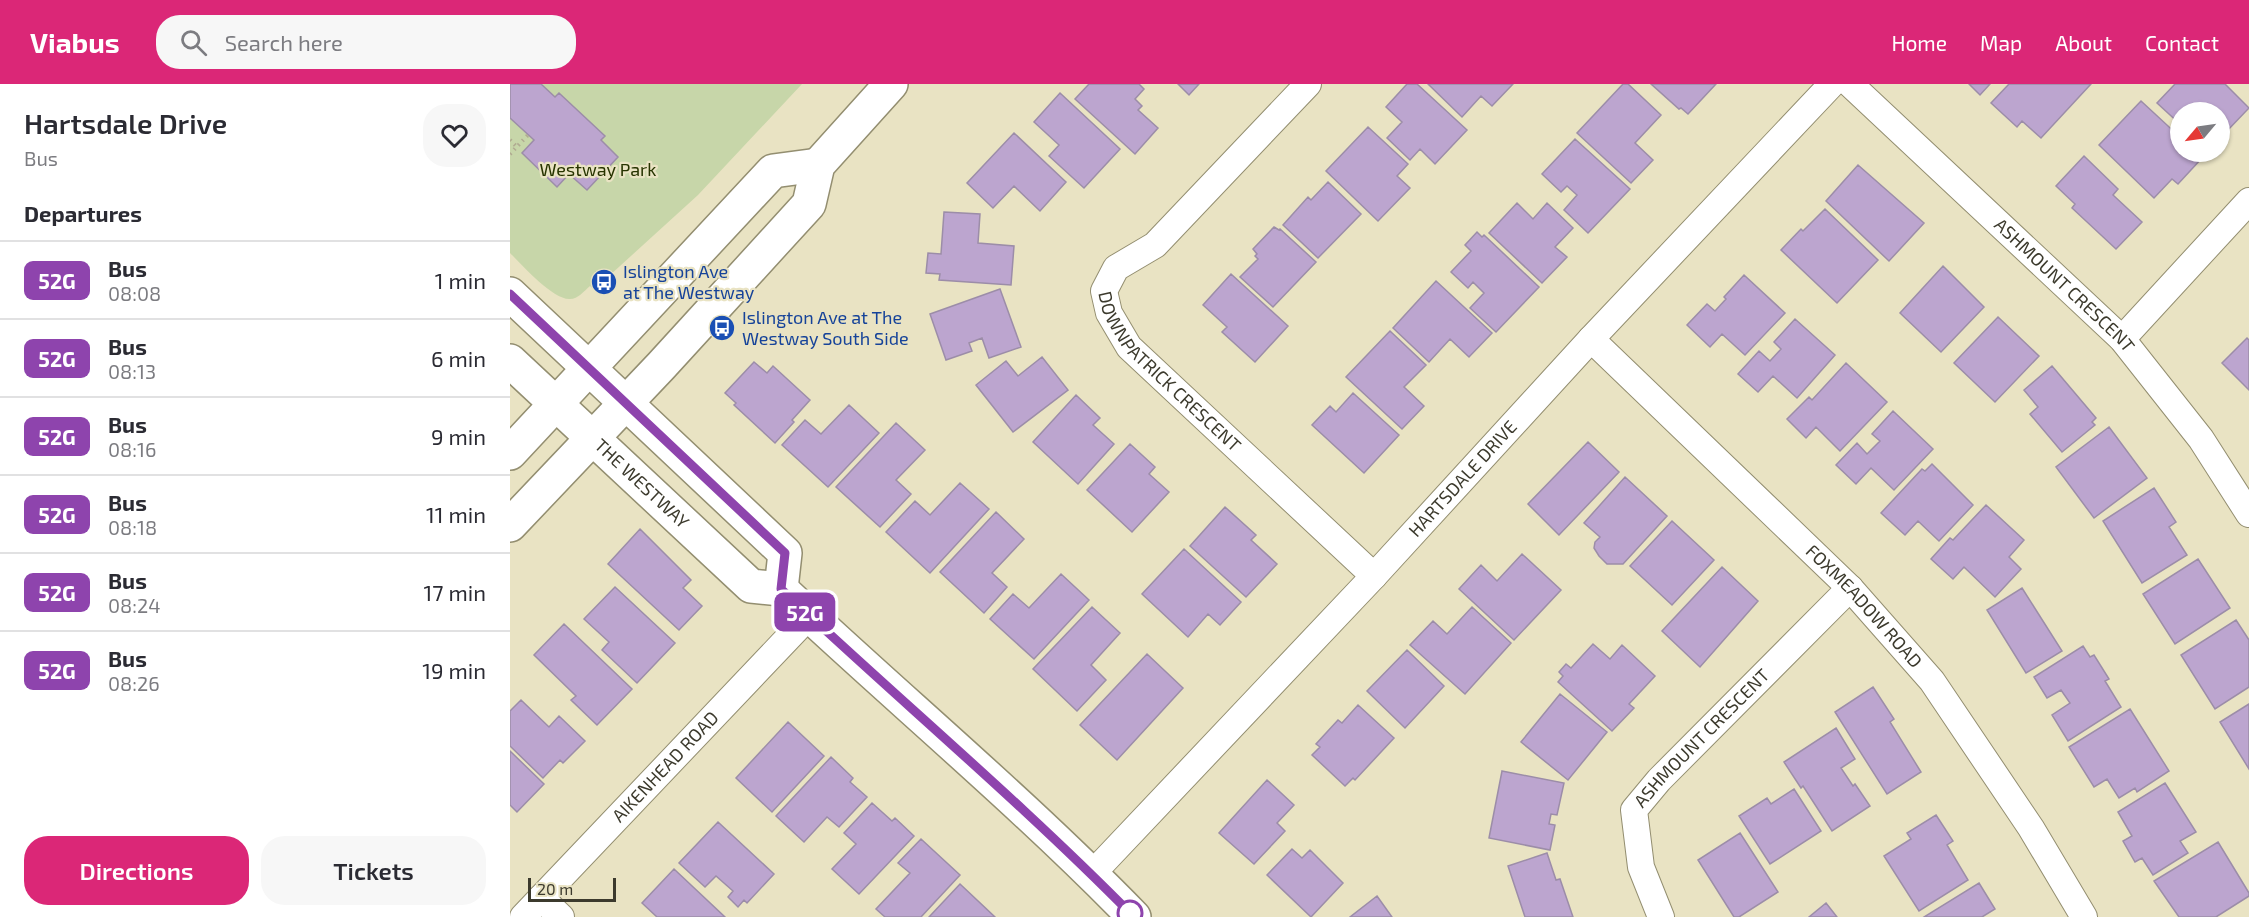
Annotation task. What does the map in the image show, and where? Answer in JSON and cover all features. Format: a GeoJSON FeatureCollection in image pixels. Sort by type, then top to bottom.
{"type":"FeatureCollection","features":[{"type":"Feature","properties":{"kind":"main road"},"geometry":{"type":"LineString","coordinates":[[510,525],[626,403],[808,204],[818,165],[891,84]]}},
{"type":"Feature","properties":{"kind":"main road"},"geometry":{"type":"LineString","coordinates":[[510,453],[773,171],[818,165]]}},
{"type":"Feature","properties":{"kind":"main road"},"geometry":{"type":"LineString","coordinates":[[510,294],[785,553],[781,589],[1012,799],[1134,917]]}},
{"type":"Feature","properties":{"kind":"main road","name":"THE WESTWAY"},"geometry":{"type":"LineString","coordinates":[[510,361],[751,586],[781,589]]}},
{"type":"Feature","properties":{"kind":"street","name":"DOWNPATRICK CRESCENT"},"geometry":{"type":"LineString","coordinates":[[1308,84],[1155,245],[1116,268],[1104,291],[1109,313],[1129,346],[1374,576]]}},
{"type":"Feature","properties":{"kind":"street","name":"HARTSDALE DRIVE"},"geometry":{"type":"LineString","coordinates":[[1092,874],[1374,576],[1591,339],[1832,84]]}},
{"type":"Feature","properties":{"kind":"street","name":"ASHMOUNT CRESCENT"},"geometry":{"type":"LineString","coordinates":[[1850,84],[2122,339],[2201,439],[2249,513]]}},
{"type":"Feature","properties":{"kind":"street"},"geometry":{"type":"LineString","coordinates":[[2122,339],[2249,201]]}},
{"type":"Feature","properties":{"kind":"street","name":"FOXMEADOW ROAD"},"geometry":{"type":"LineString","coordinates":[[1591,339],[1850,588],[1932,681],[2031,828],[2084,917]]}},
{"type":"Feature","properties":{"kind":"street","name":"ASHMOUNT CRESCENT"},"geometry":{"type":"LineString","coordinates":[[1661,917],[1641,867],[1634,810],[1659,780],[1850,588]]}},
{"type":"Feature","properties":{"kind":"street","name":"AIKENHEAD ROAD"},"geometry":{"type":"LineString","coordinates":[[523,917],[809,616]]}},
{"type":"Feature","properties":{"kind":"street"},"geometry":{"type":"LineString","coordinates":[[541,898],[561,917]]}},
{"type":"Feature","properties":{"kind":"path"},"geometry":{"type":"LineString","coordinates":[[510,154],[528,135]]}},
{"type":"Feature","properties":{"kind":"path"},"geometry":{"type":"LineString","coordinates":[[510,140],[517,147]]}},
{"type":"Feature","properties":{"kind":"green space","name":"Westway Park"},"geometry":{"type":"Polygon","coordinates":[[[510,84],[802,84],[698,195],[609,276],[606,274],[592,288],[590,286],[578,296],[570,299],[563,298],[547,288],[510,253],[510,84]]]}},
{"type":"Feature","properties":{"kind":"building"},"geometry":{"type":"Polygon","coordinates":[[[510,84],[541,84],[555,97],[559,93],[605,136],[601,140],[618,157],[587,190],[569,174],[557,187],[522,153],[534,140],[510,118],[510,84]]]}},
{"type":"Feature","properties":{"kind":"building"},"geometry":{"type":"Polygon","coordinates":[[[1089,84],[1139,84],[1144,89],[1135,99],[1142,106],[1138,110],[1158,128],[1135,154],[1075,99],[1089,84]]]}},
{"type":"Feature","properties":{"kind":"building"},"geometry":{"type":"Polygon","coordinates":[[[1178,84],[1199,84],[1189,95],[1178,84]]]}},
{"type":"Feature","properties":{"kind":"building"},"geometry":{"type":"Polygon","coordinates":[[[1407,84],[1417,84],[1467,130],[1435,164],[1420,149],[1410,160],[1387,138],[1402,122],[1386,107],[1407,84]]]}},
{"type":"Feature","properties":{"kind":"building"},"geometry":{"type":"Polygon","coordinates":[[[1428,84],[1513,84],[1492,106],[1481,96],[1462,117],[1428,84]]]}},
{"type":"Feature","properties":{"kind":"building"},"geometry":{"type":"Polygon","coordinates":[[[1623,84],[1628,84],[1661,115],[1635,143],[1653,160],[1631,183],[1577,133],[1623,84]]]}},
{"type":"Feature","properties":{"kind":"building"},"geometry":{"type":"Polygon","coordinates":[[[1651,84],[1716,84],[1688,114],[1651,84]]]}},
{"type":"Feature","properties":{"kind":"building"},"geometry":{"type":"Polygon","coordinates":[[[1969,84],[1990,84],[1980,95],[1969,84]]]}},
{"type":"Feature","properties":{"kind":"building"},"geometry":{"type":"Polygon","coordinates":[[[2009,84],[2091,84],[2041,138],[2022,121],[2017,127],[1991,103],[2009,84]]]}},
{"type":"Feature","properties":{"kind":"building"},"geometry":{"type":"Polygon","coordinates":[[[2175,84],[2225,84],[2249,108],[2230,128],[2230,102],[2170,102],[2170,115],[2157,103],[2175,84]]]}},
{"type":"Feature","properties":{"kind":"building"},"geometry":{"type":"Polygon","coordinates":[[[1060,93],[1120,149],[1084,188],[1049,156],[1059,145],[1034,122],[1060,93]]]}},
{"type":"Feature","properties":{"kind":"building"},"geometry":{"type":"Polygon","coordinates":[[[2141,101],[2170,128],[2170,162],[2198,162],[2178,184],[2172,179],[2154,198],[2099,145],[2141,101]]]}},
{"type":"Feature","properties":{"kind":"building"},"geometry":{"type":"Polygon","coordinates":[[[1368,127],[1408,164],[1397,176],[1410,188],[1378,221],[1326,171],[1368,127]]]}},
{"type":"Feature","properties":{"kind":"building"},"geometry":{"type":"Polygon","coordinates":[[[1014,133],[1066,182],[1040,211],[1014,186],[993,208],[967,183],[1014,133]]]}},
{"type":"Feature","properties":{"kind":"building"},"geometry":{"type":"Polygon","coordinates":[[[1575,139],[1630,189],[1588,233],[1564,210],[1577,195],[1567,186],[1561,192],[1542,174],[1575,139]]]}},
{"type":"Feature","properties":{"kind":"building"},"geometry":{"type":"Polygon","coordinates":[[[2084,156],[2118,189],[2113,195],[2142,222],[2116,249],[2072,208],[2075,204],[2056,186],[2084,156]]]}},
{"type":"Feature","properties":{"kind":"building"},"geometry":{"type":"Polygon","coordinates":[[[1858,165],[1924,223],[1889,261],[1826,201],[1858,165]]]}},
{"type":"Feature","properties":{"kind":"building"},"geometry":{"type":"Polygon","coordinates":[[[1328,182],[1361,214],[1318,258],[1283,225],[1308,197],[1311,200],[1328,182]]]}},
{"type":"Feature","properties":{"kind":"building"},"geometry":{"type":"Polygon","coordinates":[[[1517,203],[1533,219],[1547,203],[1573,228],[1555,247],[1567,257],[1542,283],[1489,233],[1517,203]]]}},
{"type":"Feature","properties":{"kind":"building"},"geometry":{"type":"Polygon","coordinates":[[[1825,209],[1878,260],[1837,303],[1781,250],[1825,209]]]}},
{"type":"Feature","properties":{"kind":"building"},"geometry":{"type":"Polygon","coordinates":[[[944,212],[980,214],[978,243],[1014,246],[1011,285],[939,280],[940,274],[926,273],[928,253],[941,254],[944,212]]]}},
{"type":"Feature","properties":{"kind":"building"},"geometry":{"type":"Polygon","coordinates":[[[1274,227],[1280,229],[1316,262],[1273,307],[1240,277],[1258,259],[1253,249],[1274,227]]]}},
{"type":"Feature","properties":{"kind":"building"},"geometry":{"type":"Polygon","coordinates":[[[1477,232],[1482,237],[1484,235],[1539,287],[1496,332],[1470,308],[1484,293],[1473,282],[1468,288],[1451,272],[1471,251],[1465,245],[1477,232]]]}},
{"type":"Feature","properties":{"kind":"building"},"geometry":{"type":"Polygon","coordinates":[[[1943,266],[1984,307],[1941,352],[1900,313],[1943,266]]]}},
{"type":"Feature","properties":{"kind":"building"},"geometry":{"type":"Polygon","coordinates":[[[1231,274],[1288,326],[1255,362],[1222,332],[1227,327],[1203,305],[1231,274]]]}},
{"type":"Feature","properties":{"kind":"building"},"geometry":{"type":"Polygon","coordinates":[[[1744,275],[1785,313],[1745,355],[1722,334],[1710,347],[1687,325],[1707,304],[1715,311],[1744,275]]]}},
{"type":"Feature","properties":{"kind":"building"},"geometry":{"type":"Polygon","coordinates":[[[1436,281],[1492,333],[1469,357],[1450,339],[1429,362],[1393,328],[1436,281]]]}},
{"type":"Feature","properties":{"kind":"building"},"geometry":{"type":"Polygon","coordinates":[[[1000,289],[1021,347],[989,358],[982,338],[969,343],[972,351],[946,360],[930,314],[1000,289]]]}},
{"type":"Feature","properties":{"kind":"building"},"geometry":{"type":"Polygon","coordinates":[[[1998,317],[2039,356],[1995,402],[1954,363],[1998,317]]]}},
{"type":"Feature","properties":{"kind":"building"},"geometry":{"type":"Polygon","coordinates":[[[1795,319],[1835,355],[1797,398],[1773,376],[1758,392],[1738,374],[1759,351],[1770,361],[1781,349],[1774,342],[1795,319]]]}},
{"type":"Feature","properties":{"kind":"building"},"geometry":{"type":"Polygon","coordinates":[[[1390,331],[1426,365],[1404,387],[1424,406],[1402,429],[1346,377],[1390,331]]]}},
{"type":"Feature","properties":{"kind":"building"},"geometry":{"type":"Polygon","coordinates":[[[2247,338],[2249,340],[2249,390],[2222,363],[2247,338]]]}},
{"type":"Feature","properties":{"kind":"building"},"geometry":{"type":"Polygon","coordinates":[[[1042,357],[1068,390],[1013,432],[976,385],[1006,361],[1018,376],[1042,357]]]}},
{"type":"Feature","properties":{"kind":"building"},"geometry":{"type":"Polygon","coordinates":[[[754,362],[767,373],[773,366],[810,400],[775,443],[734,405],[736,403],[725,393],[754,362]]]}},
{"type":"Feature","properties":{"kind":"building"},"geometry":{"type":"Polygon","coordinates":[[[1846,363],[1887,402],[1840,451],[1816,427],[1806,438],[1787,419],[1809,397],[1812,400],[1846,363]]]}},
{"type":"Feature","properties":{"kind":"building"},"geometry":{"type":"Polygon","coordinates":[[[2052,366],[2096,418],[2092,422],[2095,425],[2062,452],[2030,414],[2038,407],[2024,390],[2052,366]]]}},
{"type":"Feature","properties":{"kind":"building"},"geometry":{"type":"Polygon","coordinates":[[[1353,393],[1399,435],[1364,473],[1312,425],[1330,406],[1336,412],[1353,393]]]}},
{"type":"Feature","properties":{"kind":"building"},"geometry":{"type":"Polygon","coordinates":[[[1076,395],[1100,418],[1093,425],[1114,444],[1078,484],[1033,442],[1076,395]]]}},
{"type":"Feature","properties":{"kind":"building"},"geometry":{"type":"Polygon","coordinates":[[[849,405],[879,433],[828,487],[782,445],[805,420],[821,434],[849,405]]]}},
{"type":"Feature","properties":{"kind":"building"},"geometry":{"type":"Polygon","coordinates":[[[1893,411],[1933,449],[1894,490],[1871,468],[1856,484],[1836,465],[1857,443],[1867,454],[1880,441],[1872,434],[1893,411]]]}},
{"type":"Feature","properties":{"kind":"building"},"geometry":{"type":"Polygon","coordinates":[[[896,423],[925,450],[896,480],[911,494],[880,527],[836,487],[896,423]]]}},
{"type":"Feature","properties":{"kind":"building"},"geometry":{"type":"Polygon","coordinates":[[[2109,427],[2147,478],[2094,518],[2056,467],[2109,427]]]}},
{"type":"Feature","properties":{"kind":"building"},"geometry":{"type":"Polygon","coordinates":[[[1588,442],[1619,472],[1559,535],[1528,504],[1588,442]]]}},
{"type":"Feature","properties":{"kind":"building"},"geometry":{"type":"Polygon","coordinates":[[[1130,444],[1155,467],[1149,474],[1169,492],[1132,532],[1087,490],[1130,444]]]}},
{"type":"Feature","properties":{"kind":"building"},"geometry":{"type":"Polygon","coordinates":[[[1932,464],[1973,505],[1939,541],[1918,521],[1905,535],[1881,513],[1922,469],[1925,471],[1932,464]]]}},
{"type":"Feature","properties":{"kind":"building"},"geometry":{"type":"Polygon","coordinates":[[[1625,477],[1667,516],[1623,564],[1607,564],[1594,548],[1595,542],[1600,537],[1584,523],[1625,477]]]}},
{"type":"Feature","properties":{"kind":"building"},"geometry":{"type":"Polygon","coordinates":[[[960,483],[989,509],[930,573],[886,532],[915,501],[930,515],[960,483]]]}},
{"type":"Feature","properties":{"kind":"building"},"geometry":{"type":"Polygon","coordinates":[[[2154,488],[2176,522],[2169,527],[2187,555],[2142,583],[2103,521],[2154,488]]]}},
{"type":"Feature","properties":{"kind":"building"},"geometry":{"type":"Polygon","coordinates":[[[1986,505],[2024,540],[2009,557],[2021,569],[1995,597],[1964,567],[1953,579],[1931,559],[1950,538],[1953,540],[1986,505]]]}},
{"type":"Feature","properties":{"kind":"building"},"geometry":{"type":"Polygon","coordinates":[[[1225,507],[1256,535],[1251,540],[1277,564],[1246,597],[1190,546],[1225,507]]]}},
{"type":"Feature","properties":{"kind":"building"},"geometry":{"type":"Polygon","coordinates":[[[996,512],[1024,539],[992,573],[1007,587],[984,613],[940,572],[996,512]]]}},
{"type":"Feature","properties":{"kind":"building"},"geometry":{"type":"Polygon","coordinates":[[[1672,521],[1714,560],[1672,605],[1630,566],[1672,521]]]}},
{"type":"Feature","properties":{"kind":"building"},"geometry":{"type":"Polygon","coordinates":[[[640,529],[691,580],[683,588],[702,606],[679,630],[608,564],[640,529]]]}},
{"type":"Feature","properties":{"kind":"building"},"geometry":{"type":"Polygon","coordinates":[[[1184,549],[1241,602],[1220,625],[1208,614],[1188,637],[1142,594],[1184,549]]]}},
{"type":"Feature","properties":{"kind":"building"},"geometry":{"type":"Polygon","coordinates":[[[1522,554],[1561,590],[1514,640],[1459,589],[1481,565],[1497,581],[1522,554]]]}},
{"type":"Feature","properties":{"kind":"building"},"geometry":{"type":"Polygon","coordinates":[[[2198,559],[2230,608],[2175,644],[2143,594],[2198,559]]]}},
{"type":"Feature","properties":{"kind":"building"},"geometry":{"type":"Polygon","coordinates":[[[1722,567],[1758,601],[1700,667],[1662,631],[1722,567]]]}},
{"type":"Feature","properties":{"kind":"building"},"geometry":{"type":"Polygon","coordinates":[[[1061,574],[1089,600],[1034,659],[990,619],[1013,594],[1029,608],[1061,574]]]}},
{"type":"Feature","properties":{"kind":"building"},"geometry":{"type":"Polygon","coordinates":[[[615,587],[675,643],[637,683],[602,650],[609,642],[584,619],[615,587]]]}},
{"type":"Feature","properties":{"kind":"building"},"geometry":{"type":"Polygon","coordinates":[[[2022,588],[2062,651],[2026,673],[1987,610],[2022,588]]]}},
{"type":"Feature","properties":{"kind":"building"},"geometry":{"type":"Polygon","coordinates":[[[1092,607],[1120,633],[1091,665],[1106,680],[1077,711],[1033,669],[1092,607]]]}},
{"type":"Feature","properties":{"kind":"building"},"geometry":{"type":"Polygon","coordinates":[[[1472,607],[1511,643],[1465,694],[1410,645],[1433,621],[1447,634],[1472,607]]]}},
{"type":"Feature","properties":{"kind":"building"},"geometry":{"type":"Polygon","coordinates":[[[2236,620],[2249,640],[2249,687],[2215,709],[2181,655],[2236,620]]]}},
{"type":"Feature","properties":{"kind":"building"},"geometry":{"type":"Polygon","coordinates":[[[564,624],[632,689],[597,725],[571,700],[576,696],[534,655],[564,624]]]}},
{"type":"Feature","properties":{"kind":"building"},"geometry":{"type":"Polygon","coordinates":[[[1593,644],[1610,659],[1622,645],[1655,676],[1629,704],[1634,708],[1612,731],[1558,682],[1563,676],[1559,672],[1566,664],[1571,668],[1593,644]]]}},
{"type":"Feature","properties":{"kind":"building"},"geometry":{"type":"Polygon","coordinates":[[[2083,646],[2090,657],[2094,655],[2109,679],[2105,681],[2121,707],[2068,741],[2052,715],[2070,703],[2061,690],[2047,698],[2034,677],[2083,646]]]}},
{"type":"Feature","properties":{"kind":"building"},"geometry":{"type":"Polygon","coordinates":[[[1407,650],[1444,686],[1405,728],[1367,691],[1407,650]]]}},
{"type":"Feature","properties":{"kind":"building"},"geometry":{"type":"Polygon","coordinates":[[[1147,654],[1183,688],[1117,760],[1080,725],[1147,654]]]}},
{"type":"Feature","properties":{"kind":"building"},"geometry":{"type":"Polygon","coordinates":[[[1873,687],[1894,719],[1890,722],[1921,772],[1887,794],[1835,712],[1873,687]]]}},
{"type":"Feature","properties":{"kind":"building"},"geometry":{"type":"Polygon","coordinates":[[[1560,694],[1607,732],[1568,780],[1521,742],[1560,694]]]}},
{"type":"Feature","properties":{"kind":"building"},"geometry":{"type":"Polygon","coordinates":[[[521,700],[549,727],[559,716],[585,741],[563,763],[560,760],[543,778],[510,746],[510,711],[521,700]]]}},
{"type":"Feature","properties":{"kind":"building"},"geometry":{"type":"Polygon","coordinates":[[[2249,704],[2249,769],[2220,722],[2249,704]]]}},
{"type":"Feature","properties":{"kind":"building"},"geometry":{"type":"Polygon","coordinates":[[[1358,705],[1394,738],[1355,780],[1353,778],[1345,786],[1312,755],[1320,747],[1316,744],[1338,720],[1342,723],[1358,705]]]}},
{"type":"Feature","properties":{"kind":"building"},"geometry":{"type":"Polygon","coordinates":[[[2130,709],[2169,771],[2137,792],[2135,788],[2119,798],[2107,779],[2094,787],[2069,747],[2130,709]]]}},
{"type":"Feature","properties":{"kind":"building"},"geometry":{"type":"Polygon","coordinates":[[[788,722],[824,756],[772,812],[736,778],[788,722]]]}},
{"type":"Feature","properties":{"kind":"building"},"geometry":{"type":"Polygon","coordinates":[[[1836,728],[1855,759],[1841,768],[1870,806],[1832,831],[1803,786],[1801,788],[1784,762],[1836,728]]]}},
{"type":"Feature","properties":{"kind":"building"},"geometry":{"type":"Polygon","coordinates":[[[510,751],[544,784],[517,812],[510,805],[510,751]]]}},
{"type":"Feature","properties":{"kind":"building"},"geometry":{"type":"Polygon","coordinates":[[[831,757],[853,778],[850,782],[867,797],[839,827],[827,817],[804,842],[776,816],[831,757]]]}},
{"type":"Feature","properties":{"kind":"building"},"geometry":{"type":"Polygon","coordinates":[[[1502,771],[1564,783],[1557,815],[1551,814],[1549,824],[1555,825],[1550,850],[1489,838],[1502,771]]]}},
{"type":"Feature","properties":{"kind":"building"},"geometry":{"type":"Polygon","coordinates":[[[1267,780],[1294,805],[1277,823],[1285,831],[1254,864],[1219,833],[1267,780]]]}},
{"type":"Feature","properties":{"kind":"building"},"geometry":{"type":"Polygon","coordinates":[[[2165,783],[2196,832],[2180,841],[2188,853],[2153,875],[2142,858],[2135,862],[2123,841],[2132,836],[2118,812],[2165,783]]]}},
{"type":"Feature","properties":{"kind":"building"},"geometry":{"type":"Polygon","coordinates":[[[1794,789],[1821,831],[1770,864],[1739,816],[1767,798],[1771,804],[1794,789]]]}},
{"type":"Feature","properties":{"kind":"building"},"geometry":{"type":"Polygon","coordinates":[[[872,803],[892,821],[895,818],[914,836],[859,894],[832,869],[856,844],[844,833],[872,803]]]}},
{"type":"Feature","properties":{"kind":"building"},"geometry":{"type":"Polygon","coordinates":[[[1936,815],[1953,841],[1947,845],[1968,880],[1919,911],[1884,856],[1911,839],[1907,833],[1936,815]]]}},
{"type":"Feature","properties":{"kind":"building"},"geometry":{"type":"Polygon","coordinates":[[[718,822],[774,874],[747,903],[744,900],[738,907],[728,897],[733,891],[716,876],[705,887],[679,863],[718,822]]]}},
{"type":"Feature","properties":{"kind":"building"},"geometry":{"type":"Polygon","coordinates":[[[1740,833],[1778,892],[1739,917],[1734,917],[1698,860],[1740,833]]]}},
{"type":"Feature","properties":{"kind":"building"},"geometry":{"type":"Polygon","coordinates":[[[921,839],[960,875],[921,917],[885,917],[876,909],[910,873],[898,863],[921,839]]]}},
{"type":"Feature","properties":{"kind":"building"},"geometry":{"type":"Polygon","coordinates":[[[2218,842],[2249,896],[2216,917],[2179,917],[2154,881],[2218,842]]]}},
{"type":"Feature","properties":{"kind":"building"},"geometry":{"type":"Polygon","coordinates":[[[1292,849],[1302,858],[1310,850],[1343,883],[1311,917],[1267,875],[1292,849]]]}},
{"type":"Feature","properties":{"kind":"building"},"geometry":{"type":"Polygon","coordinates":[[[1547,853],[1556,880],[1560,879],[1573,917],[1525,917],[1508,866],[1547,853]]]}},
{"type":"Feature","properties":{"kind":"building"},"geometry":{"type":"Polygon","coordinates":[[[674,869],[725,917],[657,917],[642,903],[674,869]]]}},
{"type":"Feature","properties":{"kind":"building"},"geometry":{"type":"Polygon","coordinates":[[[1979,883],[1995,909],[1982,917],[1924,917],[1979,883]]]}},
{"type":"Feature","properties":{"kind":"building"},"geometry":{"type":"Polygon","coordinates":[[[960,884],[995,917],[929,917],[960,884]]]}},
{"type":"Feature","properties":{"kind":"building"},"geometry":{"type":"Polygon","coordinates":[[[1377,896],[1392,917],[1350,917],[1377,896]]]}},
{"type":"Feature","properties":{"kind":"building"},"geometry":{"type":"Polygon","coordinates":[[[1826,903],[1837,917],[1809,917],[1826,903]]]}},
{"type":"Feature","properties":{"kind":"bus line","name":"52G"},"geometry":{"type":"LineString","coordinates":[[510,294],[785,553],[781,589],[1012,799],[1134,917]]}},
{"type":"Feature","properties":{"kind":"place","name":"Islington Ave at The Westway"},"geometry":{"type":"Point","coordinates":[604,282]}},
{"type":"Feature","properties":{"kind":"place","name":"Islington Ave at The Westway South Side"},"geometry":{"type":"Point","coordinates":[722,328]}}]}
